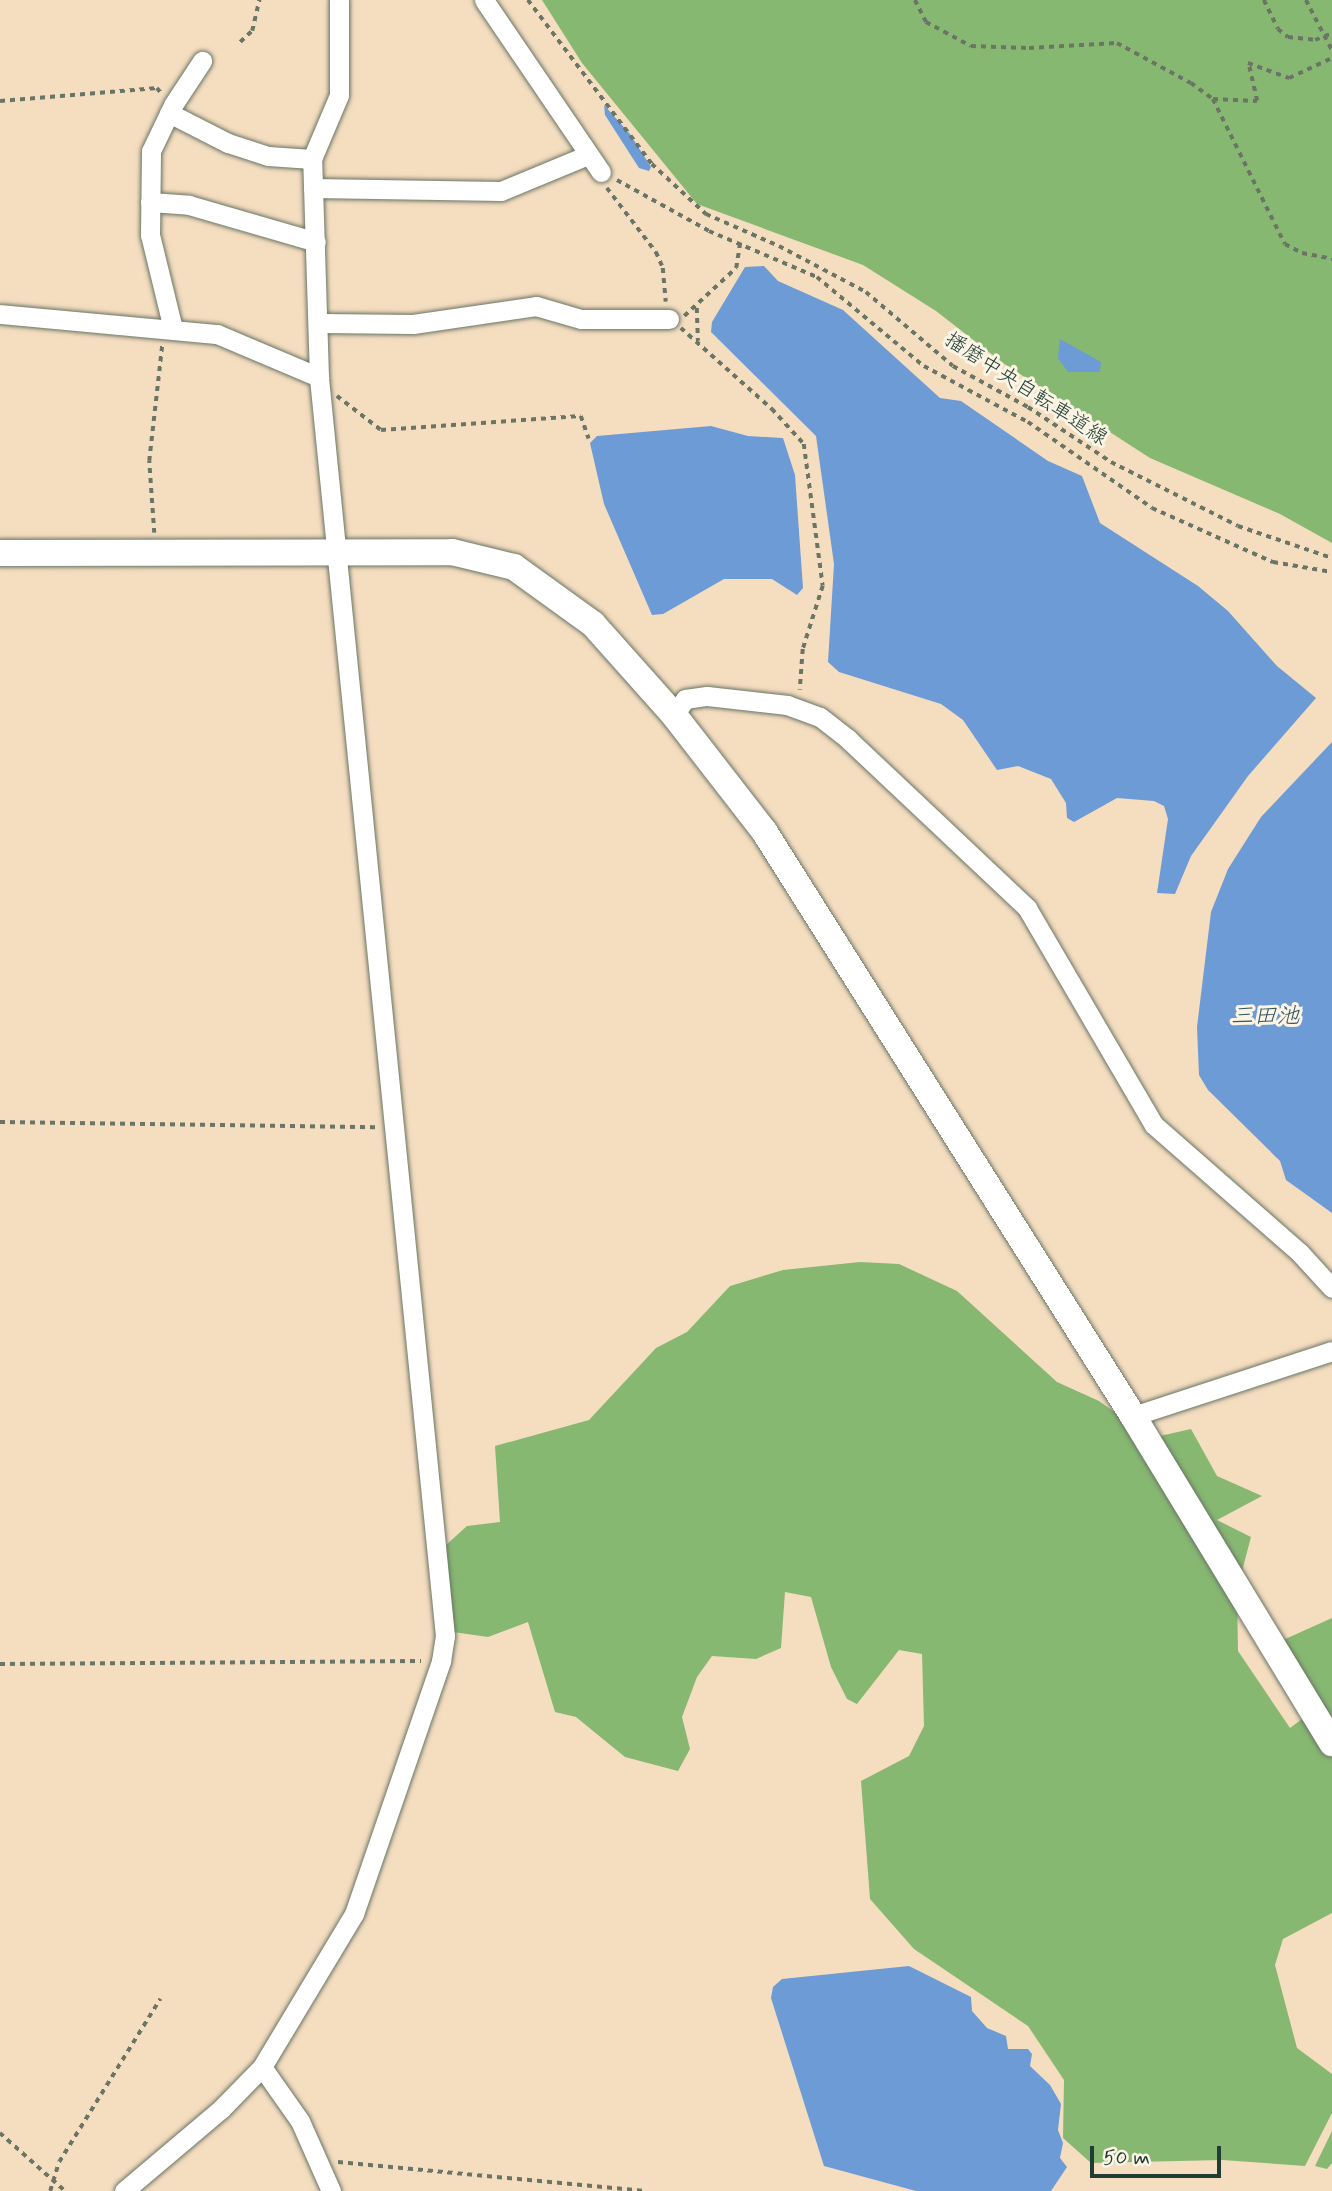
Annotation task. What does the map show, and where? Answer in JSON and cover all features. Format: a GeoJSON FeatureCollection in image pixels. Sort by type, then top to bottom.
{"type":"FeatureCollection","features":[{"type":"Feature","properties":{"kind":"street"},"geometry":{"type":"LineString","coordinates":[[124,2191],[221,2109],[262,2067],[354,1914],[441,1661],[443,1587],[320,385],[321,323],[312,159],[339,95],[339,0]]}},
{"type":"Feature","properties":{"kind":"street"},"geometry":{"type":"LineString","coordinates":[[484,0],[601,172]]}},
{"type":"Feature","properties":{"kind":"street"},"geometry":{"type":"LineString","coordinates":[[168,329],[150,235],[151,151],[171,109],[202,61]]}},
{"type":"Feature","properties":{"kind":"street"},"geometry":{"type":"LineString","coordinates":[[171,109],[228,143],[268,156],[312,159]]}},
{"type":"Feature","properties":{"kind":"street"},"geometry":{"type":"LineString","coordinates":[[313,188],[500,191],[588,156]]}},
{"type":"Feature","properties":{"kind":"street"},"geometry":{"type":"LineString","coordinates":[[150,202],[189,205],[316,242]]}},
{"type":"Feature","properties":{"kind":"street"},"geometry":{"type":"LineString","coordinates":[[321,323],[413,324],[536,306],[581,320],[669,319]]}},
{"type":"Feature","properties":{"kind":"street"},"geometry":{"type":"LineString","coordinates":[[0,314],[217,334],[320,385]]}},
{"type":"Feature","properties":{"kind":"street"},"geometry":{"type":"LineString","coordinates":[[0,553],[452,552],[514,567],[593,624],[674,715],[764,831],[1133,1416],[1332,1743]]}},
{"type":"Feature","properties":{"kind":"street"},"geometry":{"type":"LineString","coordinates":[[674,715],[685,699],[707,696],[799,709],[820,717],[849,740],[1027,908],[1154,1125],[1300,1253],[1332,1289]]}},
{"type":"Feature","properties":{"kind":"street"},"geometry":{"type":"LineString","coordinates":[[1133,1416],[1332,1351]]}},
{"type":"Feature","properties":{"kind":"street"},"geometry":{"type":"LineString","coordinates":[[262,2067],[322,2163],[331,2191]]}},
{"type":"Feature","properties":{"kind":"path"},"geometry":{"type":"LineString","coordinates":[[240,42],[252,31],[258,0]]}},
{"type":"Feature","properties":{"kind":"path","name":"播磨中央自転車道線"},"geometry":{"type":"LineString","coordinates":[[528,0],[652,164],[671,186],[706,214],[798,255],[866,292],[953,366],[1028,407],[1111,462],[1238,526],[1332,558]]}},
{"type":"Feature","properties":{"kind":"path"},"geometry":{"type":"LineString","coordinates":[[915,0],[926,22],[971,46],[1029,48],[1117,43],[1213,99],[1257,101],[1248,63],[1289,78],[1332,58]]}},
{"type":"Feature","properties":{"kind":"path"},"geometry":{"type":"LineString","coordinates":[[1264,0],[1278,29],[1288,37],[1325,37],[1332,33]]}},
{"type":"Feature","properties":{"kind":"path"},"geometry":{"type":"LineString","coordinates":[[1306,0],[1332,50]]}},
{"type":"Feature","properties":{"kind":"path"},"geometry":{"type":"LineString","coordinates":[[0,101],[157,88],[171,109]]}},
{"type":"Feature","properties":{"kind":"path"},"geometry":{"type":"LineString","coordinates":[[1213,99],[1285,244],[1302,253],[1332,259]]}},
{"type":"Feature","properties":{"kind":"path"},"geometry":{"type":"LineString","coordinates":[[799,709],[803,649],[823,586],[804,444],[772,409],[698,341],[669,319],[663,268],[599,177],[601,172],[740,243],[817,278],[925,366],[1028,422],[1152,508],[1273,562],[1332,572]]}},
{"type":"Feature","properties":{"kind":"path"},"geometry":{"type":"LineString","coordinates":[[669,319],[689,315],[736,268],[740,243]]}},
{"type":"Feature","properties":{"kind":"path"},"geometry":{"type":"LineString","coordinates":[[697,307],[698,341]]}},
{"type":"Feature","properties":{"kind":"path"},"geometry":{"type":"LineString","coordinates":[[157,552],[149,461],[168,329]]}},
{"type":"Feature","properties":{"kind":"path"},"geometry":{"type":"LineString","coordinates":[[320,385],[342,397],[381,430],[581,416],[589,439]]}},
{"type":"Feature","properties":{"kind":"path"},"geometry":{"type":"LineString","coordinates":[[0,1122],[396,1127]]}},
{"type":"Feature","properties":{"kind":"path"},"geometry":{"type":"LineString","coordinates":[[0,1664],[441,1661]]}},
{"type":"Feature","properties":{"kind":"path"},"geometry":{"type":"LineString","coordinates":[[50,2191],[52,2178],[160,1999]]}},
{"type":"Feature","properties":{"kind":"path"},"geometry":{"type":"LineString","coordinates":[[0,2133],[65,2191]]}},
{"type":"Feature","properties":{"kind":"path"},"geometry":{"type":"LineString","coordinates":[[322,2163],[643,2191]]}},
{"type":"Feature","properties":{"kind":"green space"},"geometry":{"type":"Polygon","coordinates":[[[542,0],[1332,0],[1332,543],[1280,514],[1150,458],[1003,363],[936,311],[863,265],[697,204],[582,63],[542,0]]]}},
{"type":"Feature","properties":{"kind":"green space"},"geometry":{"type":"Polygon","coordinates":[[[860,1262],[899,1264],[957,1291],[1057,1382],[1099,1401],[1151,1438],[1191,1429],[1217,1476],[1262,1496],[1217,1520],[1251,1537],[1237,1590],[1238,1651],[1290,1728],[1318,1707],[1283,1640],[1332,1618],[1332,1913],[1283,1939],[1275,1965],[1297,2048],[1332,2074],[1332,2113],[1305,2166],[1222,2160],[1091,2163],[1063,2138],[1064,2080],[1028,2026],[914,1949],[870,1899],[861,1781],[909,1756],[924,1726],[922,1654],[899,1650],[857,1704],[847,1699],[831,1667],[811,1597],[785,1592],[781,1648],[756,1659],[712,1656],[697,1677],[682,1717],[690,1749],[678,1771],[625,1757],[576,1717],[555,1712],[528,1622],[488,1637],[453,1632],[446,1545],[467,1526],[500,1522],[495,1446],[589,1420],[656,1348],[687,1332],[730,1286],[783,1270],[860,1262]]]}},
{"type":"Feature","properties":{"kind":"green space"},"geometry":{"type":"Polygon","coordinates":[[[1332,2131],[1332,2163],[1327,2169],[1315,2166],[1332,2131]]]}},
{"type":"Feature","properties":{"kind":"water"},"geometry":{"type":"Polygon","coordinates":[[[604,105],[630,134],[651,167],[649,171],[639,168],[605,115],[604,105]]]}},
{"type":"Feature","properties":{"kind":"water"},"geometry":{"type":"Polygon","coordinates":[[[764,266],[778,281],[843,310],[940,398],[961,401],[1048,461],[1082,476],[1100,523],[1198,586],[1228,611],[1277,666],[1316,698],[1248,776],[1191,856],[1175,894],[1157,893],[1168,819],[1164,806],[1154,801],[1117,798],[1074,822],[1067,818],[1066,803],[1051,779],[1018,766],[997,770],[963,720],[941,704],[839,672],[828,662],[834,564],[816,436],[711,332],[712,322],[745,267],[764,266]]]}},
{"type":"Feature","properties":{"kind":"water"},"geometry":{"type":"Polygon","coordinates":[[[1060,339],[1101,362],[1100,372],[1068,372],[1058,358],[1060,339]]]}},
{"type":"Feature","properties":{"kind":"water"},"geometry":{"type":"Polygon","coordinates":[[[711,426],[748,436],[783,438],[795,475],[803,588],[797,595],[772,579],[724,579],[663,614],[652,615],[604,504],[590,443],[597,436],[711,426]]]}},
{"type":"Feature","properties":{"kind":"water","name":"三田池"},"geometry":{"type":"Polygon","coordinates":[[[1332,742],[1332,1213],[1286,1180],[1280,1161],[1208,1090],[1199,1075],[1197,1027],[1211,912],[1228,869],[1261,817],[1332,742]]]}},
{"type":"Feature","properties":{"kind":"water"},"geometry":{"type":"Polygon","coordinates":[[[909,1966],[971,1997],[972,2011],[987,2028],[1006,2036],[1008,2049],[1028,2049],[1032,2054],[1030,2066],[1050,2085],[1061,2104],[1058,2130],[1063,2143],[1060,2158],[1067,2167],[1051,2191],[916,2191],[824,2166],[771,1998],[773,1987],[782,1979],[909,1966]]]}}]}
